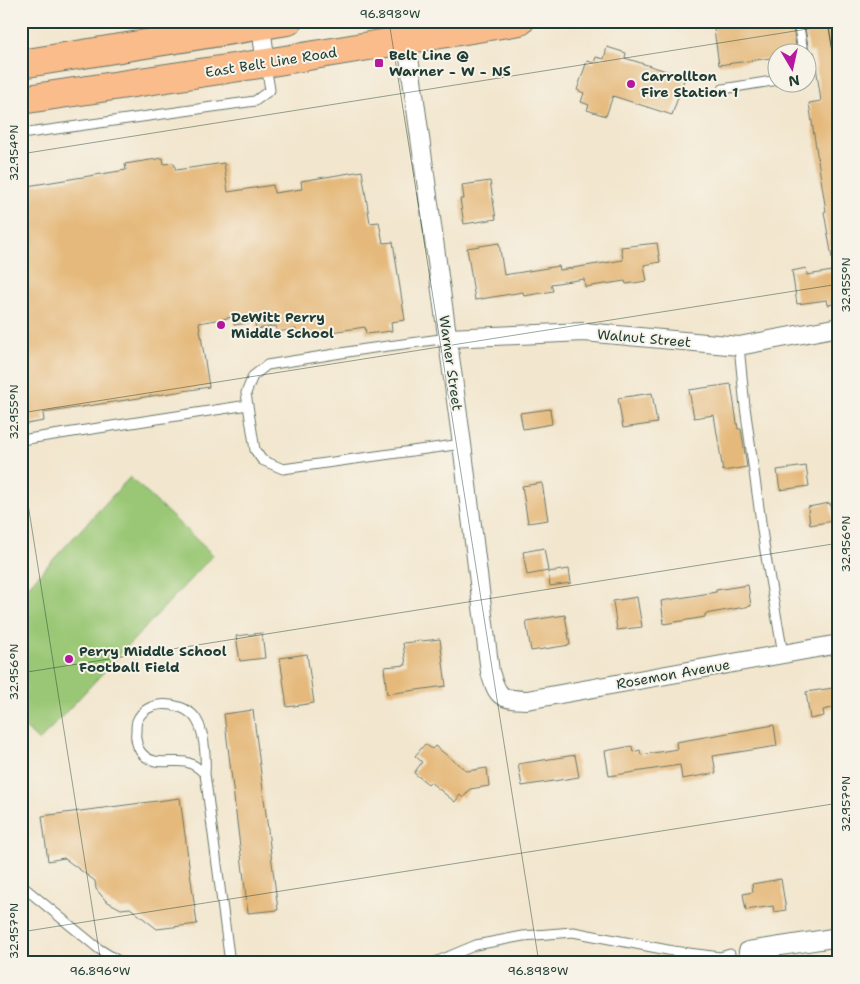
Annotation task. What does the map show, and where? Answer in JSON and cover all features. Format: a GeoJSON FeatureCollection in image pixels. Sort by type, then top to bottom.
{"type":"FeatureCollection","features":[{"type":"Feature","properties":{"kind":"main road"},"geometry":{"type":"LineString","coordinates":[[21,64],[260,23],[288,21]]}},
{"type":"Feature","properties":{"kind":"main road","name":"East Belt Line Road"},"geometry":{"type":"LineString","coordinates":[[21,100],[266,64],[405,30],[520,21]]}},
{"type":"Feature","properties":{"kind":"street"},"geometry":{"type":"LineString","coordinates":[[260,23],[266,64]]}},
{"type":"Feature","properties":{"kind":"street","name":"Warner Street"},"geometry":{"type":"LineString","coordinates":[[405,30],[448,338],[490,672],[495,690],[507,699]]}},
{"type":"Feature","properties":{"kind":"street","name":"Walnut Street"},"geometry":{"type":"LineString","coordinates":[[448,338],[584,332],[739,346],[839,327]]}},
{"type":"Feature","properties":{"kind":"street","name":"Rosemon Avenue"},"geometry":{"type":"LineString","coordinates":[[507,699],[527,700],[839,644]]}},
{"type":"Feature","properties":{"kind":"street"},"geometry":{"type":"LineString","coordinates":[[748,951],[839,937]]}},
{"type":"Feature","properties":{"kind":"lane"},"geometry":{"type":"LineString","coordinates":[[798,21],[801,42]]}},
{"type":"Feature","properties":{"kind":"lane"},"geometry":{"type":"LineString","coordinates":[[21,134],[255,101],[270,90],[266,64]]}},
{"type":"Feature","properties":{"kind":"lane"},"geometry":{"type":"LineString","coordinates":[[723,89],[768,82]]}},
{"type":"Feature","properties":{"kind":"lane"},"geometry":{"type":"LineString","coordinates":[[448,338],[267,365],[253,376],[246,393],[255,450],[262,460],[283,469],[462,444]]}},
{"type":"Feature","properties":{"kind":"lane"},"geometry":{"type":"LineString","coordinates":[[739,346],[745,407],[765,551],[783,654]]}},
{"type":"Feature","properties":{"kind":"lane"},"geometry":{"type":"LineString","coordinates":[[21,440],[248,405]]}},
{"type":"Feature","properties":{"kind":"lane"},"geometry":{"type":"LineString","coordinates":[[205,774],[196,766],[184,761],[168,763],[152,760],[140,751],[136,736],[137,720],[146,710],[161,704],[178,706],[194,716],[202,734],[206,752],[205,774],[227,962]]}},
{"type":"Feature","properties":{"kind":"lane"},"geometry":{"type":"LineString","coordinates":[[21,886],[98,949],[122,963]]}},
{"type":"Feature","properties":{"kind":"lane"},"geometry":{"type":"LineString","coordinates":[[433,963],[476,945],[523,936],[573,932],[721,960],[730,954]]}},
{"type":"Feature","properties":{"kind":"green space","name":"Perry Middle School Football Field"},"geometry":{"type":"Polygon","coordinates":[[[130,477],[213,555],[39,741],[21,724],[21,594],[130,477]]]}},
{"type":"Feature","properties":{"kind":"building"},"geometry":{"type":"Polygon","coordinates":[[[792,21],[795,42],[768,42],[768,58],[719,65],[713,22],[792,21]]]}},
{"type":"Feature","properties":{"kind":"building"},"geometry":{"type":"Polygon","coordinates":[[[804,21],[828,21],[834,57],[839,56],[839,77],[834,78],[839,107],[839,257],[832,258],[809,103],[821,101],[818,80],[818,42],[807,42],[804,21]]]}},
{"type":"Feature","properties":{"kind":"building","name":"Carrollton Fire Station 1"},"geometry":{"type":"Polygon","coordinates":[[[607,47],[626,53],[625,58],[685,77],[672,115],[613,96],[606,116],[587,110],[589,105],[581,102],[584,93],[577,90],[587,61],[594,63],[596,57],[604,59],[607,47]]]}},
{"type":"Feature","properties":{"kind":"building"},"geometry":{"type":"Polygon","coordinates":[[[163,158],[164,164],[174,163],[176,170],[224,163],[228,192],[273,185],[274,193],[302,189],[301,181],[362,171],[370,223],[379,222],[383,243],[393,242],[405,320],[391,322],[392,331],[366,334],[365,327],[297,337],[296,329],[277,332],[276,326],[256,329],[255,322],[234,325],[233,317],[199,323],[209,387],[43,413],[44,421],[21,425],[21,187],[126,170],[125,164],[163,158]]]}},
{"type":"Feature","properties":{"kind":"building"},"geometry":{"type":"Polygon","coordinates":[[[490,181],[496,219],[464,224],[460,199],[464,199],[462,185],[490,181]]]}},
{"type":"Feature","properties":{"kind":"building"},"geometry":{"type":"Polygon","coordinates":[[[499,243],[504,275],[559,266],[560,270],[623,260],[621,247],[657,243],[660,262],[644,265],[647,281],[626,284],[625,281],[585,287],[584,279],[551,284],[553,291],[524,296],[523,292],[475,300],[467,248],[499,243]]]}},
{"type":"Feature","properties":{"kind":"building"},"geometry":{"type":"Polygon","coordinates":[[[806,268],[807,275],[839,270],[839,303],[828,305],[827,300],[797,304],[792,271],[806,268]]]}},
{"type":"Feature","properties":{"kind":"building"},"geometry":{"type":"Polygon","coordinates":[[[731,384],[738,429],[741,429],[747,467],[723,471],[714,415],[694,418],[689,390],[731,384]]]}},
{"type":"Feature","properties":{"kind":"building"},"geometry":{"type":"Polygon","coordinates":[[[652,393],[657,423],[623,428],[618,398],[652,393]]]}},
{"type":"Feature","properties":{"kind":"building"},"geometry":{"type":"Polygon","coordinates":[[[550,409],[552,424],[523,429],[520,413],[550,409]]]}},
{"type":"Feature","properties":{"kind":"building"},"geometry":{"type":"Polygon","coordinates":[[[806,466],[809,486],[780,490],[777,470],[806,466]]]}},
{"type":"Feature","properties":{"kind":"building"},"geometry":{"type":"Polygon","coordinates":[[[542,483],[548,520],[528,523],[522,486],[542,483]]]}},
{"type":"Feature","properties":{"kind":"building"},"geometry":{"type":"Polygon","coordinates":[[[830,503],[833,521],[810,525],[808,507],[830,503]]]}},
{"type":"Feature","properties":{"kind":"building"},"geometry":{"type":"Polygon","coordinates":[[[544,548],[548,571],[527,575],[523,552],[544,548]]]}},
{"type":"Feature","properties":{"kind":"building"},"geometry":{"type":"Polygon","coordinates":[[[569,569],[571,583],[550,586],[548,572],[569,569]]]}},
{"type":"Feature","properties":{"kind":"building"},"geometry":{"type":"Polygon","coordinates":[[[748,585],[751,606],[664,624],[661,601],[748,585]]]}},
{"type":"Feature","properties":{"kind":"building"},"geometry":{"type":"Polygon","coordinates":[[[637,597],[642,627],[617,630],[613,601],[637,597]]]}},
{"type":"Feature","properties":{"kind":"building"},"geometry":{"type":"Polygon","coordinates":[[[565,615],[570,645],[531,651],[526,621],[565,615]]]}},
{"type":"Feature","properties":{"kind":"building"},"geometry":{"type":"Polygon","coordinates":[[[262,633],[265,658],[240,661],[236,636],[262,633]]]}},
{"type":"Feature","properties":{"kind":"building"},"geometry":{"type":"Polygon","coordinates":[[[440,639],[446,686],[387,694],[384,667],[406,665],[403,643],[440,639]]]}},
{"type":"Feature","properties":{"kind":"building"},"geometry":{"type":"Polygon","coordinates":[[[307,654],[314,703],[287,707],[280,658],[307,654]]]}},
{"type":"Feature","properties":{"kind":"building"},"geometry":{"type":"Polygon","coordinates":[[[833,688],[836,707],[823,710],[824,716],[810,719],[806,692],[833,688]]]}},
{"type":"Feature","properties":{"kind":"building"},"geometry":{"type":"Polygon","coordinates":[[[253,710],[278,910],[248,913],[224,714],[253,710]]]}},
{"type":"Feature","properties":{"kind":"building"},"geometry":{"type":"Polygon","coordinates":[[[774,725],[777,746],[713,756],[716,773],[682,779],[680,765],[609,776],[605,751],[632,746],[633,752],[640,750],[641,755],[677,749],[676,742],[774,725]]]}},
{"type":"Feature","properties":{"kind":"building"},"geometry":{"type":"Polygon","coordinates":[[[425,744],[432,749],[435,746],[467,771],[487,768],[489,786],[470,789],[463,798],[460,795],[455,802],[430,782],[428,784],[414,773],[422,762],[415,756],[425,744]]]}},
{"type":"Feature","properties":{"kind":"building"},"geometry":{"type":"Polygon","coordinates":[[[575,755],[579,777],[522,786],[518,764],[575,755]]]}},
{"type":"Feature","properties":{"kind":"building"},"geometry":{"type":"Polygon","coordinates":[[[180,798],[197,924],[157,929],[130,908],[121,909],[106,901],[96,889],[95,881],[64,858],[48,861],[42,816],[180,798]]]}},
{"type":"Feature","properties":{"kind":"building"},"geometry":{"type":"Polygon","coordinates":[[[781,879],[786,910],[774,912],[773,906],[746,910],[743,894],[753,892],[752,884],[781,879]]]}},
{"type":"Feature","properties":{"kind":"place","name":"Belt Line @ Warner - W - NS"},"geometry":{"type":"Point","coordinates":[379,63]}},
{"type":"Feature","properties":{"kind":"place","name":"Carrollton Fire Station 1"},"geometry":{"type":"Point","coordinates":[631,84]}},
{"type":"Feature","properties":{"kind":"place","name":"DeWitt Perry Middle School"},"geometry":{"type":"Point","coordinates":[221,325]}},
{"type":"Feature","properties":{"kind":"place","name":"Perry Middle School Football Field"},"geometry":{"type":"Point","coordinates":[69,659]}}]}
